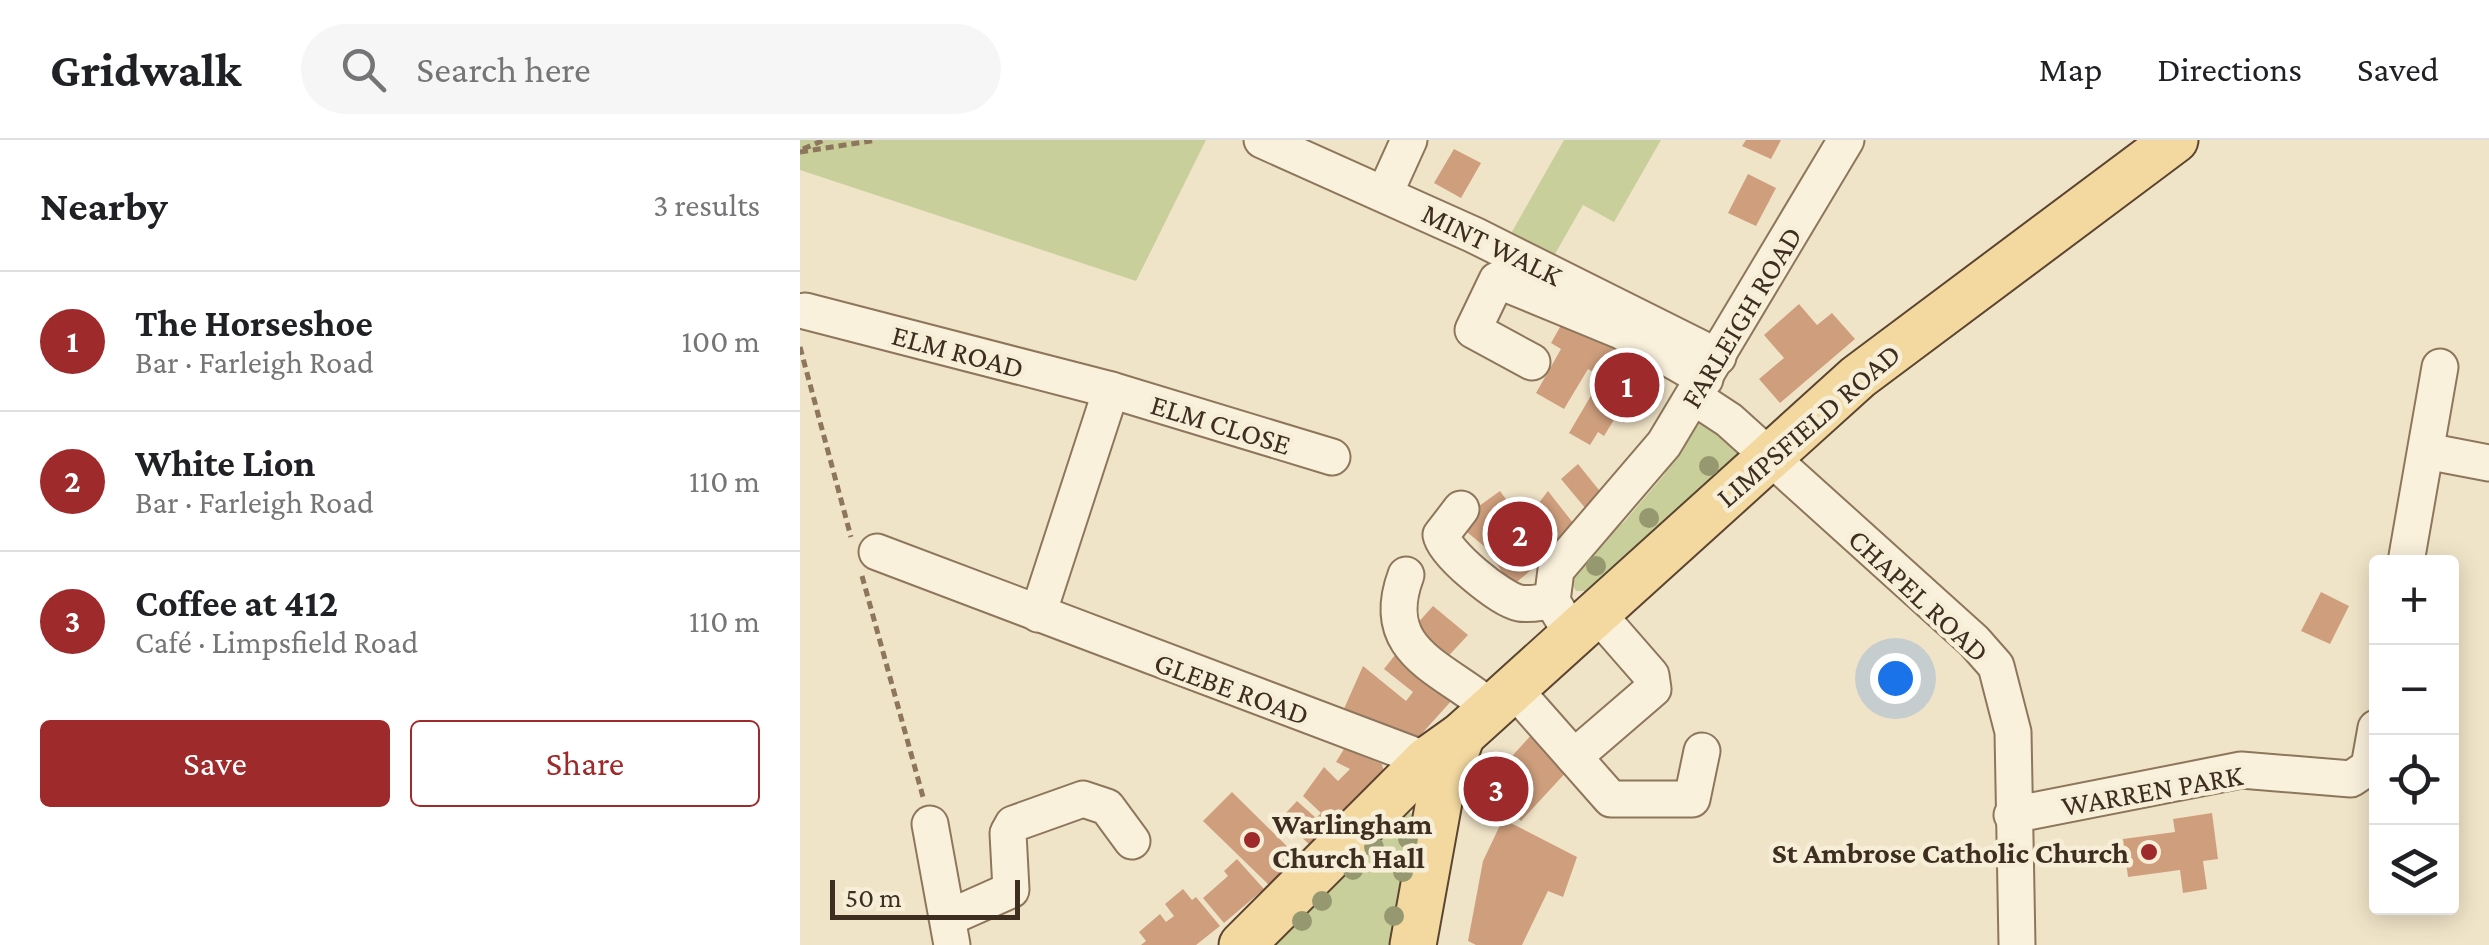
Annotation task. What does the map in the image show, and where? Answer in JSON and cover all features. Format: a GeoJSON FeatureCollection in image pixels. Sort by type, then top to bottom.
{"type":"FeatureCollection","features":[{"type":"Feature","properties":{"kind":"main road","name":"LIMPSFIELD ROAD"},"geometry":{"type":"LineString","coordinates":[[1242,945],[1394,794],[1473,723],[1573,616],[1858,377],[2175,140]]}},
{"type":"Feature","properties":{"kind":"main road","name":"LIMPSFIELD ROAD"},"geometry":{"type":"LineString","coordinates":[[1413,945],[1444,781],[1473,723]]}},
{"type":"Feature","properties":{"kind":"main road"},"geometry":{"type":"LineString","coordinates":[[1394,794],[1418,800],[1436,820]]}},
{"type":"Feature","properties":{"kind":"street","name":"MINT WALK"},"geometry":{"type":"LineString","coordinates":[[1262,140],[1386,193],[1706,378]]}},
{"type":"Feature","properties":{"kind":"street"},"geometry":{"type":"LineString","coordinates":[[1386,193],[1410,140]]}},
{"type":"Feature","properties":{"kind":"street","name":"FARLEIGH ROAD"},"geometry":{"type":"LineString","coordinates":[[1573,616],[1556,570],[1654,459],[1846,140]]}},
{"type":"Feature","properties":{"kind":"street"},"geometry":{"type":"LineString","coordinates":[[1532,362],[1473,330],[1498,280],[1621,332],[1706,378]]}},
{"type":"Feature","properties":{"kind":"street","name":"ELM ROAD"},"geometry":{"type":"LineString","coordinates":[[805,311],[1111,390]]}},
{"type":"Feature","properties":{"kind":"street"},"geometry":{"type":"LineString","coordinates":[[2407,555],[2440,367]]}},
{"type":"Feature","properties":{"kind":"street","name":"CHAPEL ROAD"},"geometry":{"type":"LineString","coordinates":[[1706,378],[1729,420],[1974,641],[1996,666],[2013,732],[2017,945]]}},
{"type":"Feature","properties":{"kind":"street"},"geometry":{"type":"LineString","coordinates":[[1038,614],[1111,390]]}},
{"type":"Feature","properties":{"kind":"street","name":"ELM CLOSE"},"geometry":{"type":"LineString","coordinates":[[1111,390],[1332,458]]}},
{"type":"Feature","properties":{"kind":"street"},"geometry":{"type":"LineString","coordinates":[[2426,450],[2489,463]]}},
{"type":"Feature","properties":{"kind":"street"},"geometry":{"type":"LineString","coordinates":[[1461,509],[1444,529],[1444,545],[1510,600],[1573,616],[1651,675],[1653,689],[1574,756]]}},
{"type":"Feature","properties":{"kind":"street","name":"GLEBE ROAD"},"geometry":{"type":"LineString","coordinates":[[864,555],[1038,614],[1473,723]]}},
{"type":"Feature","properties":{"kind":"street"},"geometry":{"type":"LineString","coordinates":[[1406,575],[1397,600],[1402,635],[1473,723],[1574,756],[1611,799],[1692,799],[1702,751]]}},
{"type":"Feature","properties":{"kind":"street","name":"WARREN PARK"},"geometry":{"type":"LineString","coordinates":[[2012,815],[2241,770],[2351,779],[2370,767],[2375,735]]}},
{"type":"Feature","properties":{"kind":"street"},"geometry":{"type":"LineString","coordinates":[[930,824],[950,931],[1011,890],[1008,832],[1013,824],[1083,798],[1107,807],[1132,841]]}},
{"type":"Feature","properties":{"kind":"path"},"geometry":{"type":"LineString","coordinates":[[800,151],[824,140]]}},
{"type":"Feature","properties":{"kind":"path"},"geometry":{"type":"LineString","coordinates":[[800,151],[877,140]]}},
{"type":"Feature","properties":{"kind":"path"},"geometry":{"type":"LineString","coordinates":[[800,347],[864,555],[930,824]]}},
{"type":"Feature","properties":{"kind":"green space"},"geometry":{"type":"Polygon","coordinates":[[[800,140],[1206,140],[1136,281],[800,170],[800,140]]]}},
{"type":"Feature","properties":{"kind":"green space"},"geometry":{"type":"Polygon","coordinates":[[[1564,140],[1661,140],[1614,222],[1583,205],[1551,261],[1509,237],[1564,140]]]}},
{"type":"Feature","properties":{"kind":"green space"},"geometry":{"type":"Polygon","coordinates":[[[1698,416],[1742,452],[1591,591],[1576,591],[1570,581],[1581,553],[1624,522],[1664,475],[1698,416]]]}},
{"type":"Feature","properties":{"kind":"green space"},"geometry":{"type":"Polygon","coordinates":[[[1406,809],[1418,820],[1400,945],[1263,945],[1406,809]]]}},
{"type":"Feature","properties":{"kind":"building"},"geometry":{"type":"Polygon","coordinates":[[[1746,140],[1781,140],[1771,159],[1742,146],[1746,140]]]}},
{"type":"Feature","properties":{"kind":"building"},"geometry":{"type":"Polygon","coordinates":[[[1454,149],[1481,163],[1461,198],[1434,183],[1454,149]]]}},
{"type":"Feature","properties":{"kind":"building"},"geometry":{"type":"Polygon","coordinates":[[[1748,174],[1776,188],[1756,226],[1728,213],[1748,174]]]}},
{"type":"Feature","properties":{"kind":"building"},"geometry":{"type":"Polygon","coordinates":[[[1799,304],[1817,325],[1832,313],[1855,339],[1780,403],[1759,379],[1784,358],[1764,335],[1799,304]]]}},
{"type":"Feature","properties":{"kind":"building"},"geometry":{"type":"Polygon","coordinates":[[[1564,320],[1622,354],[1626,347],[1658,366],[1656,371],[1663,376],[1644,408],[1636,403],[1624,423],[1615,418],[1604,436],[1598,432],[1590,445],[1569,433],[1602,377],[1588,369],[1564,409],[1536,393],[1561,349],[1551,343],[1564,320]]]}},
{"type":"Feature","properties":{"kind":"building"},"geometry":{"type":"Polygon","coordinates":[[[1578,464],[1603,495],[1586,509],[1561,479],[1578,464]]]}},
{"type":"Feature","properties":{"kind":"building"},"geometry":{"type":"Polygon","coordinates":[[[1500,491],[1511,506],[1518,501],[1529,516],[1548,491],[1577,528],[1525,563],[1531,570],[1512,586],[1485,547],[1461,527],[1472,511],[1500,491]]]}},
{"type":"Feature","properties":{"kind":"building"},"geometry":{"type":"Polygon","coordinates":[[[2321,592],[2349,606],[2330,644],[2301,631],[2321,592]]]}},
{"type":"Feature","properties":{"kind":"building"},"geometry":{"type":"Polygon","coordinates":[[[1433,606],[1468,635],[1440,665],[1407,635],[1433,606]]]}},
{"type":"Feature","properties":{"kind":"building"},"geometry":{"type":"Polygon","coordinates":[[[1399,650],[1453,699],[1417,739],[1343,711],[1363,666],[1406,701],[1413,692],[1384,669],[1399,650]]]}},
{"type":"Feature","properties":{"kind":"building"},"geometry":{"type":"Polygon","coordinates":[[[1533,733],[1570,768],[1521,821],[1484,787],[1533,733]]]}},
{"type":"Feature","properties":{"kind":"building"},"geometry":{"type":"Polygon","coordinates":[[[1344,749],[1382,764],[1384,773],[1312,847],[1281,818],[1297,801],[1316,818],[1321,813],[1303,796],[1324,767],[1338,781],[1350,769],[1336,762],[1344,749]]]}},
{"type":"Feature","properties":{"kind":"building","name":"Warlingham Church Hall"},"geometry":{"type":"Polygon","coordinates":[[[1232,792],[1300,859],[1272,888],[1203,821],[1232,792]]]}},
{"type":"Feature","properties":{"kind":"building"},"geometry":{"type":"Polygon","coordinates":[[[2212,813],[2218,859],[2203,861],[2207,889],[2183,893],[2180,870],[2128,877],[2123,839],[2175,832],[2173,819],[2212,813]]]}},
{"type":"Feature","properties":{"kind":"building"},"geometry":{"type":"Polygon","coordinates":[[[1503,819],[1577,857],[1563,897],[1548,891],[1522,945],[1476,945],[1468,941],[1483,861],[1503,819]]]}},
{"type":"Feature","properties":{"kind":"building"},"geometry":{"type":"Polygon","coordinates":[[[1237,859],[1264,889],[1224,923],[1203,898],[1228,876],[1224,871],[1237,859]]]}},
{"type":"Feature","properties":{"kind":"building"},"geometry":{"type":"Polygon","coordinates":[[[1183,889],[1192,900],[1196,897],[1220,926],[1196,945],[1141,945],[1146,941],[1139,932],[1160,914],[1166,922],[1174,916],[1165,904],[1183,889]]]}},
{"type":"Feature","properties":{"kind":"place","name":"The Horseshoe"},"geometry":{"type":"Point","coordinates":[1627,385]}},
{"type":"Feature","properties":{"kind":"place","name":"White Lion"},"geometry":{"type":"Point","coordinates":[1520,534]}},
{"type":"Feature","properties":{"kind":"place","name":"Coffee at 412"},"geometry":{"type":"Point","coordinates":[1496,789]}},
{"type":"Feature","properties":{"kind":"place","name":"Warlingham Church Hall"},"geometry":{"type":"Point","coordinates":[1252,840]}},
{"type":"Feature","properties":{"kind":"place","name":"St Ambrose Catholic Church"},"geometry":{"type":"Point","coordinates":[2149,852]}}]}
